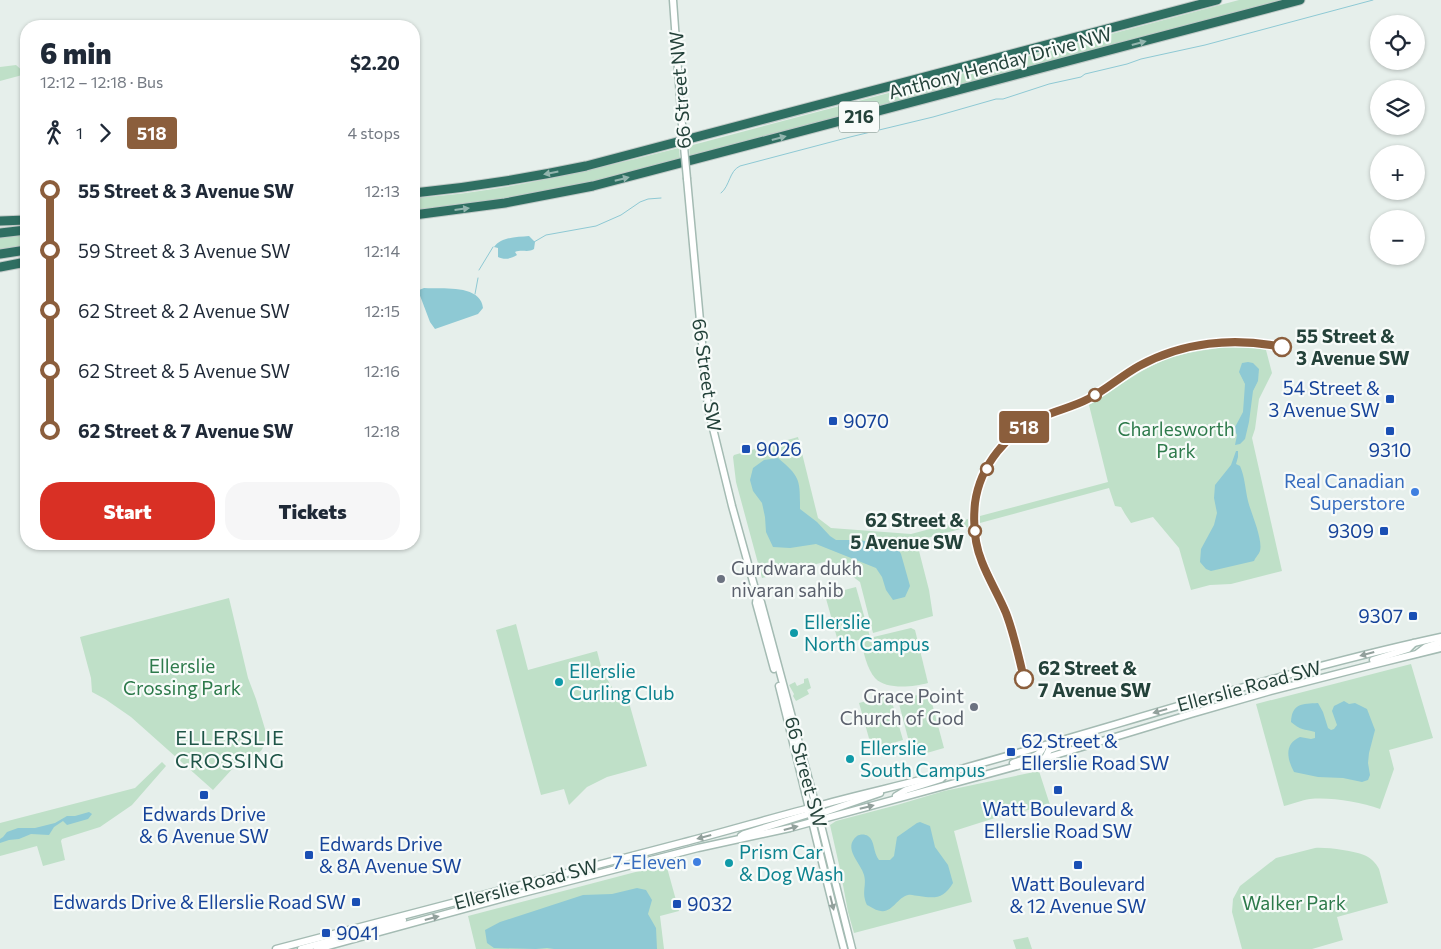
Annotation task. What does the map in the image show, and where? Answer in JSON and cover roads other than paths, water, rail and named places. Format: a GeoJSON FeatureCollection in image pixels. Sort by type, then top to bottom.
{"type":"FeatureCollection","features":[{"type":"Feature","properties":{"kind":"highway"},"geometry":{"type":"LineString","coordinates":[[1167,13],[1199,0]]}},
{"type":"Feature","properties":{"kind":"highway","name":"Anthony Henday Drive NW"},"geometry":{"type":"LineString","coordinates":[[420,192],[521,179],[596,164],[1217,0]]}},
{"type":"Feature","properties":{"kind":"highway","name":"Anthony Henday Drive NW"},"geometry":{"type":"LineString","coordinates":[[420,214],[505,203],[593,186],[1300,0]]}},
{"type":"Feature","properties":{"kind":"highway"},"geometry":{"type":"LineString","coordinates":[[0,221],[20,220]]}},
{"type":"Feature","properties":{"kind":"highway"},"geometry":{"type":"LineString","coordinates":[[0,233],[20,231]]}},
{"type":"Feature","properties":{"kind":"highway"},"geometry":{"type":"LineString","coordinates":[[0,254],[20,251]]}},
{"type":"Feature","properties":{"kind":"highway"},"geometry":{"type":"LineString","coordinates":[[0,267],[20,263]]}},
{"type":"Feature","properties":{"kind":"main road","name":"66 Street NW"},"geometry":{"type":"LineString","coordinates":[[673,0],[687,179]]}},
{"type":"Feature","properties":{"kind":"main road","name":"66 Street SW"},"geometry":{"type":"LineString","coordinates":[[687,179],[708,408],[732,506],[757,596],[761,602],[814,814],[844,949]]}},
{"type":"Feature","properties":{"kind":"main road","name":"66 Street SW"},"geometry":{"type":"LineString","coordinates":[[757,596],[756,602],[801,771],[834,874],[852,949]]}},
{"type":"Feature","properties":{"kind":"main road","name":"Ellerslie Road SW"},"geometry":{"type":"LineString","coordinates":[[317,949],[519,894],[698,848],[780,830],[814,814],[870,798],[899,785],[946,774],[1259,683],[1414,642],[1441,637]]}},
{"type":"Feature","properties":{"kind":"main road"},"geometry":{"type":"LineString","coordinates":[[1346,671],[1364,663],[1408,649],[1414,642]]}},
{"type":"Feature","properties":{"kind":"main road"},"geometry":{"type":"LineString","coordinates":[[1418,654],[1426,647],[1441,642]]}},
{"type":"Feature","properties":{"kind":"main road","name":"Ellerslie Road SW"},"geometry":{"type":"LineString","coordinates":[[276,949],[683,843],[814,814],[889,801],[1346,671],[1441,648]]}},
{"type":"Feature","properties":{"kind":"main road"},"geometry":{"type":"LineString","coordinates":[[1045,758],[1049,750],[1095,734],[1124,721]]}},
{"type":"Feature","properties":{"kind":"main road"},"geometry":{"type":"LineString","coordinates":[[986,774],[1038,754],[1042,751],[1043,746]]}},
{"type":"Feature","properties":{"kind":"main road"},"geometry":{"type":"LineString","coordinates":[[946,774],[948,784]]}},
{"type":"Feature","properties":{"kind":"main road"},"geometry":{"type":"LineString","coordinates":[[889,801],[906,790],[943,778],[946,774]]}},
{"type":"Feature","properties":{"kind":"main road"},"geometry":{"type":"LineString","coordinates":[[356,938],[362,932],[411,917],[432,908]]}},
{"type":"Feature","properties":{"kind":"main road"},"geometry":{"type":"LineString","coordinates":[[301,949],[354,934],[361,926]]}},
{"type":"Feature","properties":{"kind":"water"},"geometry":{"type":"Polygon","coordinates":[[[529,236],[535,242],[534,249],[515,252],[517,255],[510,258],[503,259],[498,257],[498,248],[494,247],[501,241],[529,236]]]}},
{"type":"Feature","properties":{"kind":"water"},"geometry":{"type":"Polygon","coordinates":[[[450,288],[468,291],[481,300],[483,308],[478,314],[435,329],[430,322],[420,296],[420,290],[450,288]]]}},
{"type":"Feature","properties":{"kind":"water"},"geometry":{"type":"Polygon","coordinates":[[[1242,363],[1253,363],[1259,369],[1258,381],[1253,391],[1245,439],[1240,444],[1235,445],[1237,435],[1234,429],[1243,412],[1245,384],[1239,372],[1242,363]]]}},
{"type":"Feature","properties":{"kind":"water"},"geometry":{"type":"Polygon","coordinates":[[[1236,451],[1238,451],[1238,457],[1236,464],[1240,466],[1243,474],[1248,501],[1258,533],[1260,551],[1254,561],[1211,571],[1206,569],[1200,562],[1201,549],[1214,525],[1217,513],[1214,498],[1215,485],[1231,465],[1236,451]]]}},
{"type":"Feature","properties":{"kind":"water"},"geometry":{"type":"Polygon","coordinates":[[[778,458],[791,470],[798,480],[800,509],[817,522],[830,536],[836,540],[877,542],[897,547],[901,554],[910,586],[905,597],[893,600],[876,568],[816,544],[790,548],[773,547],[766,532],[762,503],[753,491],[750,480],[753,468],[764,460],[778,458]]]}},
{"type":"Feature","properties":{"kind":"water"},"geometry":{"type":"Polygon","coordinates":[[[1344,701],[1349,704],[1355,703],[1367,709],[1375,730],[1369,753],[1370,775],[1368,780],[1362,782],[1294,772],[1288,752],[1291,744],[1300,737],[1315,738],[1315,732],[1300,728],[1291,722],[1293,711],[1303,704],[1318,703],[1328,728],[1331,730],[1337,725],[1332,711],[1334,706],[1344,701]]]}},
{"type":"Feature","properties":{"kind":"water"},"geometry":{"type":"Polygon","coordinates":[[[89,812],[92,814],[88,819],[67,825],[63,821],[54,827],[49,835],[31,834],[0,843],[0,839],[7,832],[18,828],[35,828],[55,823],[67,816],[89,812]]]}},
{"type":"Feature","properties":{"kind":"water"},"geometry":{"type":"Polygon","coordinates":[[[920,822],[930,826],[935,847],[948,865],[953,883],[946,892],[939,896],[904,896],[885,911],[867,905],[864,896],[864,875],[852,850],[851,845],[853,841],[858,835],[867,835],[872,840],[879,860],[890,860],[894,856],[897,837],[920,822]]]}},
{"type":"Feature","properties":{"kind":"water"},"geometry":{"type":"Polygon","coordinates":[[[637,888],[646,890],[652,900],[648,914],[656,928],[657,949],[494,948],[487,943],[485,930],[500,922],[583,895],[612,894],[637,888]]]}},
{"type":"Feature","properties":{"kind":"waterway"},"geometry":{"type":"LineString","coordinates":[[721,193],[736,168],[740,166],[996,99],[1003,99],[1049,84],[1081,77],[1085,74],[1141,59],[1205,45],[1373,0]]}},
{"type":"Feature","properties":{"kind":"waterway"},"geometry":{"type":"LineString","coordinates":[[534,242],[546,235],[596,226],[621,215],[640,202],[661,198]]}},
{"type":"Feature","properties":{"kind":"waterway"},"geometry":{"type":"LineString","coordinates":[[479,270],[493,247]]}},
{"type":"Feature","properties":{"kind":"waterway"},"geometry":{"type":"LineString","coordinates":[[475,294],[478,278]]}},
{"type":"Feature","properties":{"kind":"place","name":"55 Street & 3 Avenue SW"},"geometry":{"type":"Point","coordinates":[1282,347]}},
{"type":"Feature","properties":{"kind":"place","name":"54 Street & 3 Avenue SW"},"geometry":{"type":"Point","coordinates":[1390,399]}},
{"type":"Feature","properties":{"kind":"place","name":"9070"},"geometry":{"type":"Point","coordinates":[833,421]}},
{"type":"Feature","properties":{"kind":"place","name":"9310"},"geometry":{"type":"Point","coordinates":[1390,431]}},
{"type":"Feature","properties":{"kind":"place","name":"9026"},"geometry":{"type":"Point","coordinates":[746,449]}},
{"type":"Feature","properties":{"kind":"place","name":"Real Canadian Superstore"},"geometry":{"type":"Point","coordinates":[1415,492]}},
{"type":"Feature","properties":{"kind":"place","name":"62 Street & 5 Avenue SW"},"geometry":{"type":"Point","coordinates":[975,531]}},
{"type":"Feature","properties":{"kind":"place","name":"9309"},"geometry":{"type":"Point","coordinates":[1384,531]}},
{"type":"Feature","properties":{"kind":"place","name":"Gurdwara dukh nivaran sahib"},"geometry":{"type":"Point","coordinates":[721,579]}},
{"type":"Feature","properties":{"kind":"place","name":"9307"},"geometry":{"type":"Point","coordinates":[1413,616]}},
{"type":"Feature","properties":{"kind":"place","name":"Ellerslie North Campus"},"geometry":{"type":"Point","coordinates":[794,633]}},
{"type":"Feature","properties":{"kind":"place","name":"62 Street & 7 Avenue SW"},"geometry":{"type":"Point","coordinates":[1024,679]}},
{"type":"Feature","properties":{"kind":"place","name":"Ellerslie Curling Club"},"geometry":{"type":"Point","coordinates":[559,682]}},
{"type":"Feature","properties":{"kind":"place","name":"Grace Point Church of God"},"geometry":{"type":"Point","coordinates":[974,707]}},
{"type":"Feature","properties":{"kind":"place","name":"62 Street & Ellerslie Road SW"},"geometry":{"type":"Point","coordinates":[1011,752]}},
{"type":"Feature","properties":{"kind":"place","name":"Ellerslie South Campus"},"geometry":{"type":"Point","coordinates":[850,759]}},
{"type":"Feature","properties":{"kind":"place","name":"Watt Boulevard & Ellerslie Road SW"},"geometry":{"type":"Point","coordinates":[1058,790]}},
{"type":"Feature","properties":{"kind":"place","name":"Edwards Drive & 6 Avenue SW"},"geometry":{"type":"Point","coordinates":[204,795]}},
{"type":"Feature","properties":{"kind":"place","name":"Edwards Drive & 8A Avenue SW"},"geometry":{"type":"Point","coordinates":[309,855]}},
{"type":"Feature","properties":{"kind":"place","name":"7-Eleven"},"geometry":{"type":"Point","coordinates":[697,862]}},
{"type":"Feature","properties":{"kind":"place","name":"Prism Car & Dog Wash"},"geometry":{"type":"Point","coordinates":[729,863]}},
{"type":"Feature","properties":{"kind":"place","name":"Watt Boulevard & 12 Avenue SW"},"geometry":{"type":"Point","coordinates":[1078,865]}},
{"type":"Feature","properties":{"kind":"place","name":"Edwards Drive & Ellerslie Road SW"},"geometry":{"type":"Point","coordinates":[356,902]}},
{"type":"Feature","properties":{"kind":"place","name":"9032"},"geometry":{"type":"Point","coordinates":[677,904]}},
{"type":"Feature","properties":{"kind":"place","name":"9041"},"geometry":{"type":"Point","coordinates":[326,933]}},
{"type":"Feature","properties":{"kind":"district","name":"ELLERSLIE CROSSING"},"geometry":{"type":"Point","coordinates":[230,750]}},
{"type":"Feature","properties":{"kind":"park label","name":"Charlesworth Park"},"geometry":{"type":"Point","coordinates":[1176,440]}},
{"type":"Feature","properties":{"kind":"park label","name":"Ellerslie Crossing Park"},"geometry":{"type":"Point","coordinates":[182,677]}},
{"type":"Feature","properties":{"kind":"park label","name":"Walker Park"},"geometry":{"type":"Point","coordinates":[1294,903]}}]}
